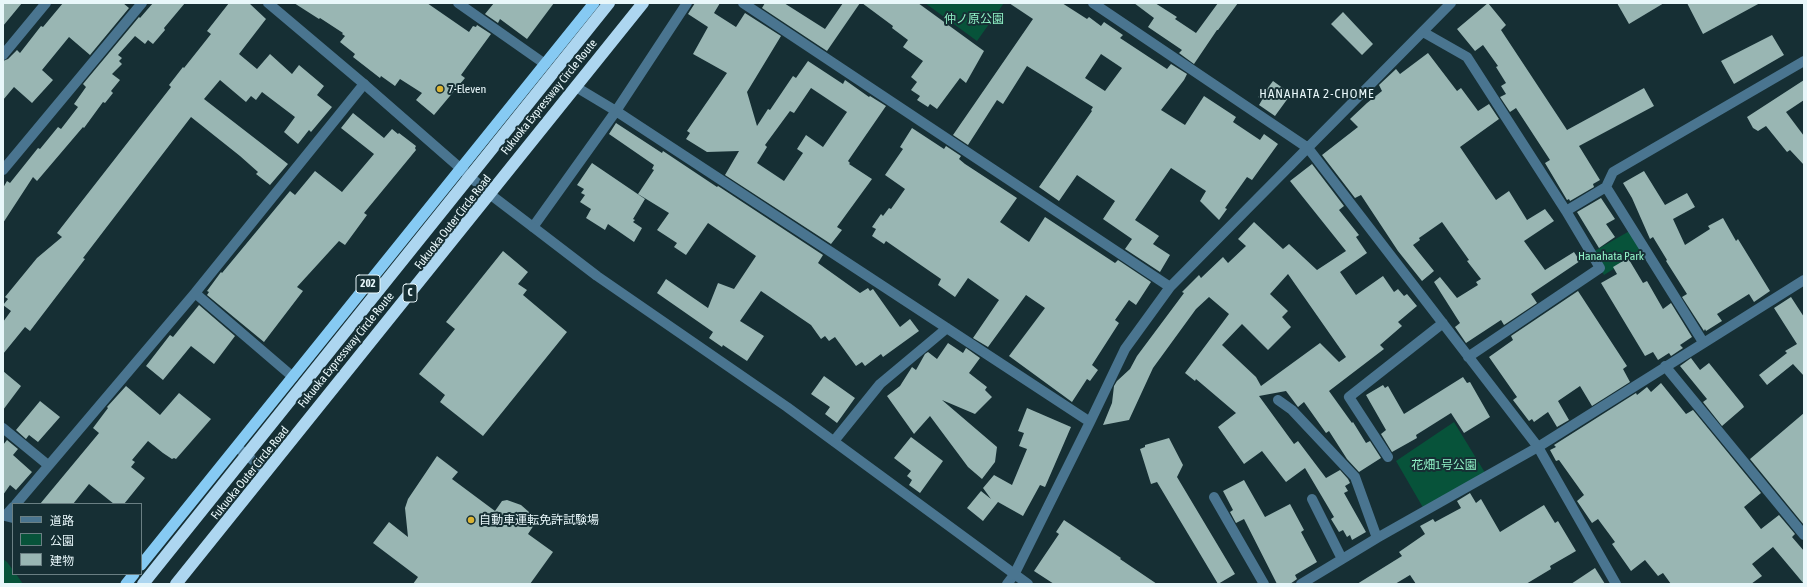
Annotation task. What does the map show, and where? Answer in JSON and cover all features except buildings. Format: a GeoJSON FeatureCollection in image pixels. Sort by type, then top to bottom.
{"type":"FeatureCollection","features":[{"type":"Feature","properties":{"kind":"highway","name":"202"},"geometry":{"type":"LineString","coordinates":[[142,564],[462,169],[594,3]]}},
{"type":"Feature","properties":{"kind":"highway","name":"Fukuoka Expressway Circle Route"},"geometry":{"type":"LineString","coordinates":[[143,584],[609,3]]}},
{"type":"Feature","properties":{"kind":"highway","name":"Fukuoka Expressway Circle Route"},"geometry":{"type":"LineString","coordinates":[[176,584],[642,3]]}},
{"type":"Feature","properties":{"kind":"highway","name":"Fukuoka Outer Circle Road"},"geometry":{"type":"LineString","coordinates":[[176,584],[380,337],[642,3]]}},
{"type":"Feature","properties":{"kind":"highway"},"geometry":{"type":"LineString","coordinates":[[126,584],[133,575]]}},
{"type":"Feature","properties":{"kind":"street"},"geometry":{"type":"LineString","coordinates":[[3,55],[46,3]]}},
{"type":"Feature","properties":{"kind":"street"},"geometry":{"type":"LineString","coordinates":[[3,170],[142,3]]}},
{"type":"Feature","properties":{"kind":"street"},"geometry":{"type":"LineString","coordinates":[[268,3],[364,84],[491,195],[597,276],[787,407],[1028,584]]}},
{"type":"Feature","properties":{"kind":"street"},"geometry":{"type":"LineString","coordinates":[[458,3],[545,64]]}},
{"type":"Feature","properties":{"kind":"street"},"geometry":{"type":"LineString","coordinates":[[533,227],[616,110],[687,3]]}},
{"type":"Feature","properties":{"kind":"street"},"geometry":{"type":"LineString","coordinates":[[742,3],[1170,287]]}},
{"type":"Feature","properties":{"kind":"street"},"geometry":{"type":"LineString","coordinates":[[1092,3],[1308,148],[1538,447],[1616,584]]}},
{"type":"Feature","properties":{"kind":"street"},"geometry":{"type":"LineString","coordinates":[[1007,584],[1014,575],[1125,349],[1170,287],[1423,32],[1447,4]]}},
{"type":"Feature","properties":{"kind":"street"},"geometry":{"type":"LineString","coordinates":[[1423,32],[1467,57],[1566,211],[1600,268],[1468,357]]}},
{"type":"Feature","properties":{"kind":"street"},"geometry":{"type":"LineString","coordinates":[[1566,211],[1606,187],[1613,172],[1804,61]]}},
{"type":"Feature","properties":{"kind":"street"},"geometry":{"type":"LineString","coordinates":[[17,503],[194,293],[364,84]]}},
{"type":"Feature","properties":{"kind":"street"},"geometry":{"type":"LineString","coordinates":[[576,87],[616,110],[1090,422]]}},
{"type":"Feature","properties":{"kind":"street"},"geometry":{"type":"LineString","coordinates":[[1606,187],[1703,342]]}},
{"type":"Feature","properties":{"kind":"street"},"geometry":{"type":"LineString","coordinates":[[1301,584],[1377,538],[1538,447],[1804,280]]}},
{"type":"Feature","properties":{"kind":"street"},"geometry":{"type":"LineString","coordinates":[[194,293],[293,377]]}},
{"type":"Feature","properties":{"kind":"street"},"geometry":{"type":"LineString","coordinates":[[1388,457],[1349,397],[1443,323]]}},
{"type":"Feature","properties":{"kind":"street"},"geometry":{"type":"LineString","coordinates":[[834,441],[880,384],[947,328]]}},
{"type":"Feature","properties":{"kind":"street"},"geometry":{"type":"LineString","coordinates":[[1665,366],[1804,535]]}},
{"type":"Feature","properties":{"kind":"street"},"geometry":{"type":"LineString","coordinates":[[1278,400],[1292,410],[1355,477],[1377,538]]}},
{"type":"Feature","properties":{"kind":"street"},"geometry":{"type":"LineString","coordinates":[[3,428],[48,465]]}},
{"type":"Feature","properties":{"kind":"street"},"geometry":{"type":"LineString","coordinates":[[237,447],[267,472]]}},
{"type":"Feature","properties":{"kind":"street"},"geometry":{"type":"LineString","coordinates":[[1214,497],[1264,584]]}},
{"type":"Feature","properties":{"kind":"street"},"geometry":{"type":"LineString","coordinates":[[1312,499],[1342,559]]}},
{"type":"Feature","properties":{"kind":"green space","name":"仲ノ原公園"},"geometry":{"type":"Polygon","coordinates":[[[925,3],[1004,3],[977,41],[925,3]]]}},
{"type":"Feature","properties":{"kind":"green space","name":"Hanahata Park"},"geometry":{"type":"Polygon","coordinates":[[[1633,229],[1645,249],[1604,275],[1591,253],[1633,229]]]}},
{"type":"Feature","properties":{"kind":"green space","name":"花畑1号公園"},"geometry":{"type":"Polygon","coordinates":[[[1454,422],[1487,476],[1425,511],[1396,461],[1454,422]]]}},
{"type":"Feature","properties":{"kind":"green space"},"geometry":{"type":"Polygon","coordinates":[[[3,559],[12,569],[12,575],[17,575],[23,584],[3,584],[3,559]]]}},
{"type":"Feature","properties":{"kind":"place","name":"7-Eleven"},"geometry":{"type":"Point","coordinates":[440,89]}},
{"type":"Feature","properties":{"kind":"place","name":"自動車運転免許試験場"},"geometry":{"type":"Point","coordinates":[471,520]}},
{"type":"Feature","properties":{"kind":"district","name":"HANAHATA 2-CHOME"},"geometry":{"type":"Point","coordinates":[1317,94]}}]}
